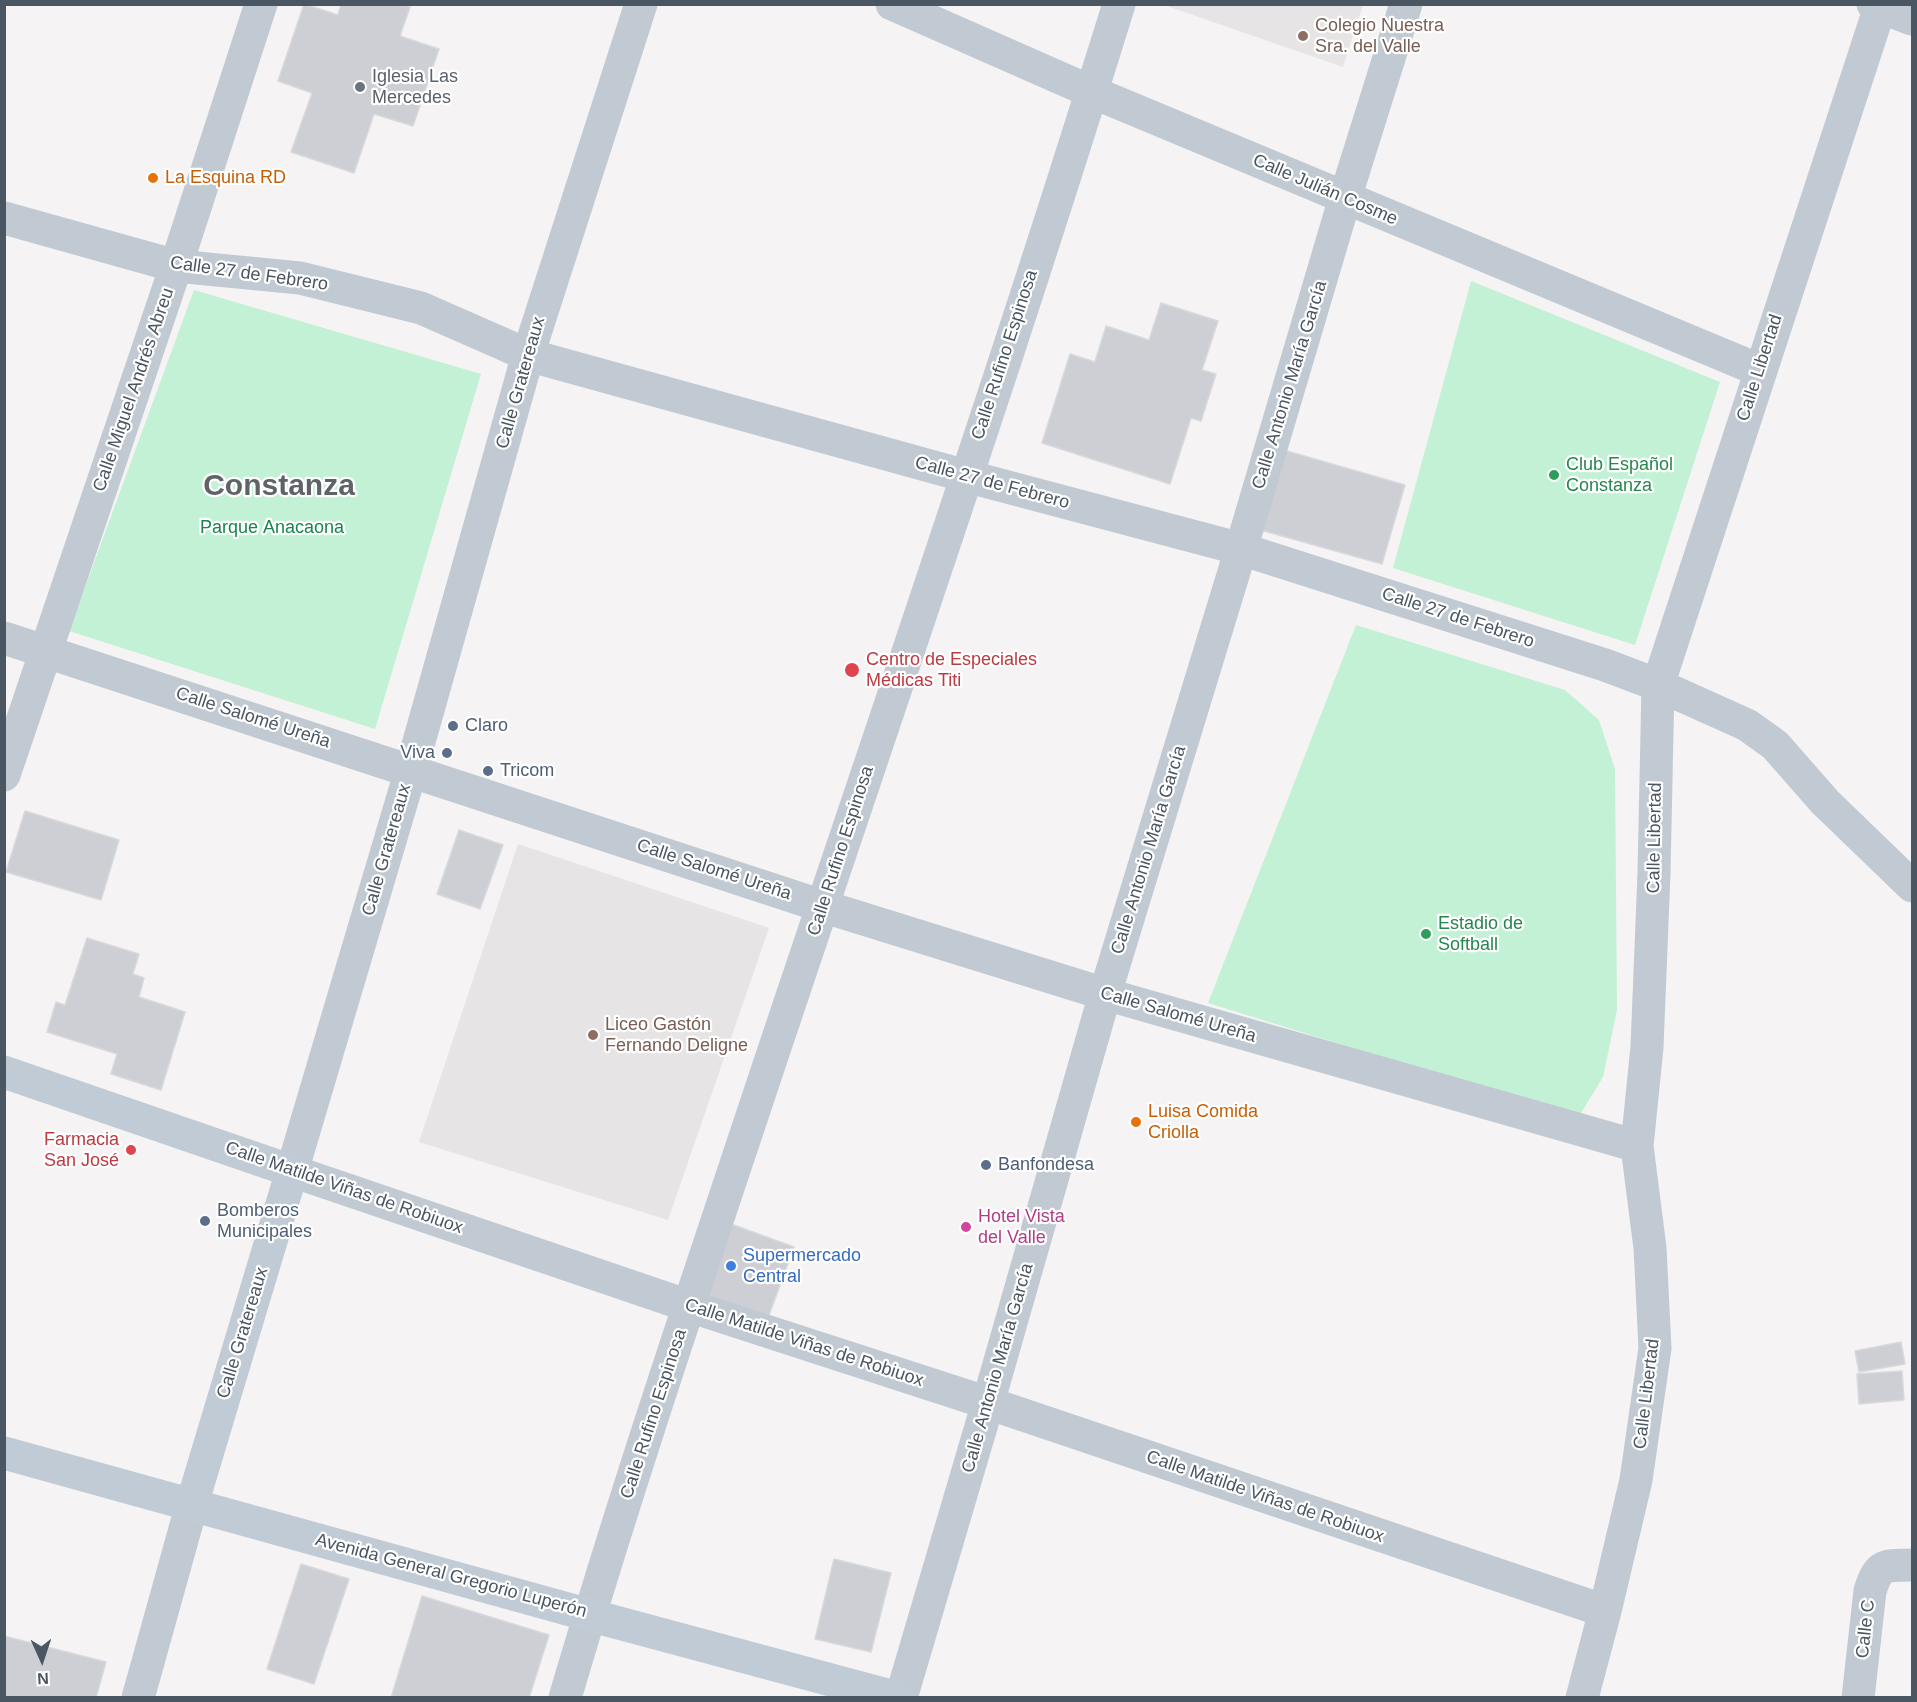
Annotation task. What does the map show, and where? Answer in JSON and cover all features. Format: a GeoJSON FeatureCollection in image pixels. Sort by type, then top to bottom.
{"type":"FeatureCollection","features":[{"type":"Feature","properties":{"kind":"main road","name":"Calle Matilde Viñas de Robiuox"},"geometry":{"type":"LineString","coordinates":[[4,1072],[292,1171]]}},
{"type":"Feature","properties":{"kind":"main road","name":"Calle Gratereaux"},"geometry":{"type":"LineString","coordinates":[[192,1504],[292,1171]]}},
{"type":"Feature","properties":{"kind":"main road","name":"Avenida General Gregorio Luperón"},"geometry":{"type":"LineString","coordinates":[[4,1453],[900,1698]]}},
{"type":"Feature","properties":{"kind":"street","name":"Calle Miguel Andrés Abreu"},"geometry":{"type":"LineString","coordinates":[[4,775],[176,266],[261,4]]}},
{"type":"Feature","properties":{"kind":"street","name":"Calle Gratereaux"},"geometry":{"type":"LineString","coordinates":[[292,1171],[411,770],[528,356],[641,4]]}},
{"type":"Feature","properties":{"kind":"street","name":"Calle Julián Cosme"},"geometry":{"type":"LineString","coordinates":[[892,4],[1092,92],[1760,370]]}},
{"type":"Feature","properties":{"kind":"street","name":"Calle Rufino Espinosa"},"geometry":{"type":"LineString","coordinates":[[565,1698],[689,1306],[966,476],[1119,4]]}},
{"type":"Feature","properties":{"kind":"street","name":"Calle Antonio María García"},"geometry":{"type":"LineString","coordinates":[[900,1698],[988,1403],[1105,994],[1345,198],[1406,4]]}},
{"type":"Feature","properties":{"kind":"street"},"geometry":{"type":"LineString","coordinates":[[1878,5],[1912,19]]}},
{"type":"Feature","properties":{"kind":"street","name":"Calle Libertad"},"geometry":{"type":"LineString","coordinates":[[1582,1698],[1636,1480],[1655,1348],[1650,1248],[1637,1146],[1647,1047],[1658,685],[1878,5]]}},
{"type":"Feature","properties":{"kind":"street","name":"Calle 27 de Febrero"},"geometry":{"type":"LineString","coordinates":[[4,218],[176,266],[300,278],[410,305],[528,356],[1241,549],[1605,665],[1658,685],[1747,725],[1775,745],[1825,802],[1912,886]]}},
{"type":"Feature","properties":{"kind":"street","name":"Calle Salomé Ureña"},"geometry":{"type":"LineString","coordinates":[[4,638],[822,906],[1105,994],[1637,1146]]}},
{"type":"Feature","properties":{"kind":"street","name":"Calle Matilde Viñas de Robiuox"},"geometry":{"type":"LineString","coordinates":[[292,1171],[689,1306],[988,1403],[1605,1611]]}},
{"type":"Feature","properties":{"kind":"street","name":"Calle Gratereaux"},"geometry":{"type":"LineString","coordinates":[[138,1698],[192,1504]]}},
{"type":"Feature","properties":{"kind":"street","name":"Calle C"},"geometry":{"type":"LineString","coordinates":[[1858,1698],[1870,1591],[1875,1576],[1899,1566]]}},
{"type":"Feature","properties":{"kind":"shaded area","name":"Colegio Nuestra Sra. del Valle"},"geometry":{"type":"Polygon","coordinates":[[[1164,5],[1363,5],[1343,67],[1164,5]]]}},
{"type":"Feature","properties":{"kind":"shaded area","name":"Liceo Gastón Fernando Deligne"},"geometry":{"type":"Polygon","coordinates":[[[518,844],[769,928],[668,1220],[419,1142],[518,844]]]}},
{"type":"Feature","properties":{"kind":"green space","name":"Club Español Constanza"},"geometry":{"type":"Polygon","coordinates":[[[1471,281],[1720,382],[1635,645],[1393,568],[1471,281]]]}},
{"type":"Feature","properties":{"kind":"green space","name":"Parque Anacaona"},"geometry":{"type":"Polygon","coordinates":[[[194,290],[481,374],[375,729],[69,631],[194,290]]]}},
{"type":"Feature","properties":{"kind":"green space","name":"Estadio de Softball"},"geometry":{"type":"Polygon","coordinates":[[[1356,625],[1565,690],[1599,720],[1615,769],[1617,1010],[1603,1077],[1578,1118],[1208,1003],[1356,625]]]}},
{"type":"Feature","properties":{"kind":"building","name":"Iglesia Las Mercedes"},"geometry":{"type":"Polygon","coordinates":[[[304,4],[338,15],[341,4],[402,4],[410,7],[400,36],[439,49],[413,126],[374,114],[354,173],[291,152],[312,93],[278,81],[304,4]]]}},
{"type":"Feature","properties":{"kind":"building"},"geometry":{"type":"Polygon","coordinates":[[[1161,303],[1218,321],[1202,370],[1216,374],[1201,421],[1191,418],[1170,484],[1042,443],[1070,354],[1095,362],[1106,326],[1149,340],[1161,303]]]}},
{"type":"Feature","properties":{"kind":"building"},"geometry":{"type":"Polygon","coordinates":[[[1280,449],[1405,485],[1382,564],[1257,529],[1280,449]]]}},
{"type":"Feature","properties":{"kind":"building"},"geometry":{"type":"Polygon","coordinates":[[[25,811],[119,840],[101,900],[6,872],[25,811]]]}},
{"type":"Feature","properties":{"kind":"building"},"geometry":{"type":"Polygon","coordinates":[[[459,830],[503,845],[480,909],[437,894],[459,830]]]}},
{"type":"Feature","properties":{"kind":"building"},"geometry":{"type":"Polygon","coordinates":[[[87,938],[139,954],[133,974],[144,978],[139,997],[185,1012],[161,1090],[111,1074],[117,1054],[47,1032],[56,1002],[65,1005],[87,938]]]}},
{"type":"Feature","properties":{"kind":"building"},"geometry":{"type":"Polygon","coordinates":[[[731,1224],[794,1247],[768,1318],[706,1295],[731,1224]]]}},
{"type":"Feature","properties":{"kind":"building"},"geometry":{"type":"Polygon","coordinates":[[[1901,1342],[1905,1364],[1859,1372],[1855,1351],[1901,1342]]]}},
{"type":"Feature","properties":{"kind":"building"},"geometry":{"type":"Polygon","coordinates":[[[1902,1371],[1904,1400],[1859,1404],[1857,1374],[1902,1371]]]}},
{"type":"Feature","properties":{"kind":"building"},"geometry":{"type":"Polygon","coordinates":[[[834,1559],[891,1573],[871,1652],[815,1639],[834,1559]]]}},
{"type":"Feature","properties":{"kind":"building"},"geometry":{"type":"Polygon","coordinates":[[[301,1564],[349,1579],[314,1684],[267,1669],[301,1564]]]}},
{"type":"Feature","properties":{"kind":"building"},"geometry":{"type":"Polygon","coordinates":[[[422,1596],[549,1635],[529,1698],[391,1698],[422,1596]]]}},
{"type":"Feature","properties":{"kind":"building"},"geometry":{"type":"Polygon","coordinates":[[[4,1636],[106,1662],[96,1698],[4,1698],[4,1636]]]}},
{"type":"Feature","properties":{"kind":"place","name":"Colegio Nuestra Sra. del Valle"},"geometry":{"type":"Point","coordinates":[1303,36]}},
{"type":"Feature","properties":{"kind":"place","name":"Iglesia Las Mercedes"},"geometry":{"type":"Point","coordinates":[360,87]}},
{"type":"Feature","properties":{"kind":"place","name":"La Esquina RD"},"geometry":{"type":"Point","coordinates":[153,178]}},
{"type":"Feature","properties":{"kind":"place","name":"Club Español Constanza"},"geometry":{"type":"Point","coordinates":[1554,475]}},
{"type":"Feature","properties":{"kind":"place","name":"Centro de Especiales Médicas Titi"},"geometry":{"type":"Point","coordinates":[852,670]}},
{"type":"Feature","properties":{"kind":"place","name":"Claro"},"geometry":{"type":"Point","coordinates":[453,726]}},
{"type":"Feature","properties":{"kind":"place","name":"Viva"},"geometry":{"type":"Point","coordinates":[447,753]}},
{"type":"Feature","properties":{"kind":"place","name":"Tricom"},"geometry":{"type":"Point","coordinates":[488,771]}},
{"type":"Feature","properties":{"kind":"place","name":"Estadio de Softball"},"geometry":{"type":"Point","coordinates":[1426,934]}},
{"type":"Feature","properties":{"kind":"place","name":"Liceo Gastón Fernando Deligne"},"geometry":{"type":"Point","coordinates":[593,1035]}},
{"type":"Feature","properties":{"kind":"place","name":"Luisa Comida Criolla"},"geometry":{"type":"Point","coordinates":[1136,1122]}},
{"type":"Feature","properties":{"kind":"place","name":"Farmacia San José"},"geometry":{"type":"Point","coordinates":[131,1150]}},
{"type":"Feature","properties":{"kind":"place","name":"Banfondesa"},"geometry":{"type":"Point","coordinates":[986,1165]}},
{"type":"Feature","properties":{"kind":"place","name":"Bomberos Municipales"},"geometry":{"type":"Point","coordinates":[205,1221]}},
{"type":"Feature","properties":{"kind":"place","name":"Hotel Vista del Valle"},"geometry":{"type":"Point","coordinates":[966,1227]}},
{"type":"Feature","properties":{"kind":"place","name":"Supermercado Central"},"geometry":{"type":"Point","coordinates":[731,1266]}},
{"type":"Feature","properties":{"kind":"district","name":"Constanza"},"geometry":{"type":"Point","coordinates":[279,487]}}]}
